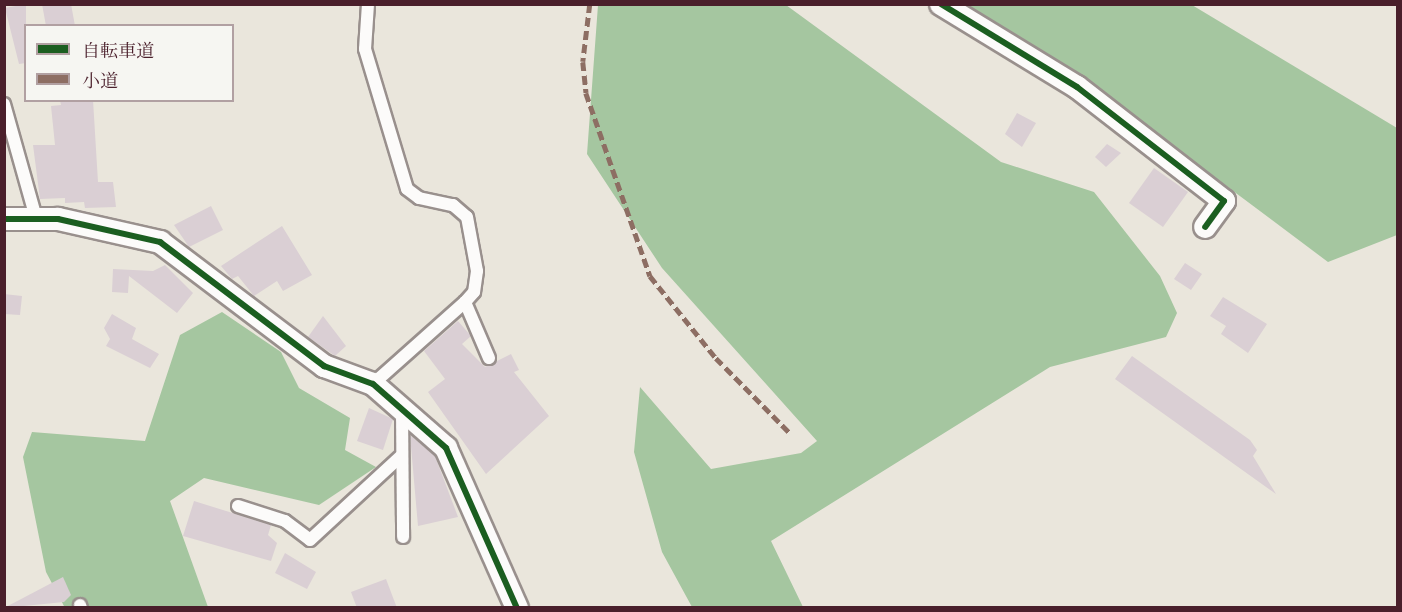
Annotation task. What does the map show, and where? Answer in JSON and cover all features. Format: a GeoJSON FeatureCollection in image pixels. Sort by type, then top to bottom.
{"type":"FeatureCollection","features":[{"type":"Feature","properties":{"kind":"street"},"geometry":{"type":"LineString","coordinates":[[941,4],[1077,87],[1224,201],[1205,227]]}},
{"type":"Feature","properties":{"kind":"street"},"geometry":{"type":"LineString","coordinates":[[4,219],[36,218],[160,242],[324,366],[374,384],[446,448],[464,478],[517,608]]}},
{"type":"Feature","properties":{"kind":"lane"},"geometry":{"type":"LineString","coordinates":[[368,4],[365,49],[406,189],[419,198],[453,205],[467,217],[477,271],[474,292],[465,302],[374,384]]}},
{"type":"Feature","properties":{"kind":"lane"},"geometry":{"type":"LineString","coordinates":[[4,104],[36,218]]}},
{"type":"Feature","properties":{"kind":"lane"},"geometry":{"type":"LineString","coordinates":[[465,302],[489,358]]}},
{"type":"Feature","properties":{"kind":"lane"},"geometry":{"type":"LineString","coordinates":[[402,410],[403,537]]}},
{"type":"Feature","properties":{"kind":"lane"},"geometry":{"type":"LineString","coordinates":[[238,506],[285,521],[310,540],[401,456]]}},
{"type":"Feature","properties":{"kind":"green space"},"geometry":{"type":"Polygon","coordinates":[[[598,5],[786,5],[1001,162],[1094,192],[1160,276],[1177,313],[1166,337],[1050,367],[771,541],[803,607],[692,607],[662,552],[634,452],[640,387],[711,469],[801,453],[817,441],[662,268],[587,154],[598,5]]]}},
{"type":"Feature","properties":{"kind":"green space"},"geometry":{"type":"Polygon","coordinates":[[[951,5],[1192,5],[1397,128],[1397,235],[1328,262],[1189,158],[951,5]]]}},
{"type":"Feature","properties":{"kind":"green space"},"geometry":{"type":"Polygon","coordinates":[[[222,312],[281,352],[299,388],[350,418],[345,450],[376,467],[319,505],[204,478],[170,501],[208,607],[65,608],[46,572],[23,457],[32,432],[145,441],[180,335],[222,312]]]}},
{"type":"Feature","properties":{"kind":"building"},"geometry":{"type":"Polygon","coordinates":[[[26,4],[24,63],[19,64],[5,8],[26,4]]]}},
{"type":"Feature","properties":{"kind":"building"},"geometry":{"type":"Polygon","coordinates":[[[42,4],[71,4],[75,24],[46,24],[42,4]]]}},
{"type":"Feature","properties":{"kind":"building"},"geometry":{"type":"Polygon","coordinates":[[[60,102],[93,102],[98,182],[113,182],[116,207],[85,208],[84,202],[65,203],[65,198],[40,199],[33,145],[55,145],[51,106],[61,105],[60,102]]]}},
{"type":"Feature","properties":{"kind":"building"},"geometry":{"type":"Polygon","coordinates":[[[1017,113],[1036,123],[1022,147],[1005,134],[1017,113]]]}},
{"type":"Feature","properties":{"kind":"building"},"geometry":{"type":"Polygon","coordinates":[[[1107,144],[1121,153],[1106,167],[1095,157],[1107,144]]]}},
{"type":"Feature","properties":{"kind":"building"},"geometry":{"type":"Polygon","coordinates":[[[1154,168],[1188,192],[1163,227],[1129,203],[1154,168]]]}},
{"type":"Feature","properties":{"kind":"building"},"geometry":{"type":"Polygon","coordinates":[[[211,206],[223,230],[189,247],[174,225],[211,206]]]}},
{"type":"Feature","properties":{"kind":"building"},"geometry":{"type":"Polygon","coordinates":[[[282,226],[312,275],[283,291],[277,281],[254,296],[238,276],[232,279],[221,266],[282,226]]]}},
{"type":"Feature","properties":{"kind":"building"},"geometry":{"type":"Polygon","coordinates":[[[1185,263],[1202,274],[1191,290],[1174,279],[1185,263]]]}},
{"type":"Feature","properties":{"kind":"building"},"geometry":{"type":"Polygon","coordinates":[[[165,265],[193,293],[177,313],[129,276],[128,293],[112,292],[113,269],[153,271],[165,265]]]}},
{"type":"Feature","properties":{"kind":"building"},"geometry":{"type":"Polygon","coordinates":[[[4,294],[22,296],[20,315],[4,314],[4,294]]]}},
{"type":"Feature","properties":{"kind":"building"},"geometry":{"type":"Polygon","coordinates":[[[1223,297],[1267,324],[1248,353],[1221,334],[1226,326],[1210,316],[1223,297]]]}},
{"type":"Feature","properties":{"kind":"building"},"geometry":{"type":"Polygon","coordinates":[[[112,314],[136,328],[132,339],[159,354],[150,368],[106,346],[110,339],[104,328],[112,314]]]}},
{"type":"Feature","properties":{"kind":"building"},"geometry":{"type":"Polygon","coordinates":[[[323,316],[346,346],[335,356],[308,337],[323,316]]]}},
{"type":"Feature","properties":{"kind":"building"},"geometry":{"type":"Polygon","coordinates":[[[458,321],[471,336],[462,344],[485,367],[511,354],[519,370],[514,372],[549,416],[486,474],[428,392],[445,379],[424,351],[458,321]]]}},
{"type":"Feature","properties":{"kind":"building"},"geometry":{"type":"Polygon","coordinates":[[[1132,356],[1250,440],[1257,450],[1253,456],[1276,494],[1115,379],[1132,356]]]}},
{"type":"Feature","properties":{"kind":"building"},"geometry":{"type":"Polygon","coordinates":[[[369,408],[393,419],[383,450],[357,441],[369,408]]]}},
{"type":"Feature","properties":{"kind":"building"},"geometry":{"type":"Polygon","coordinates":[[[410,435],[435,456],[458,517],[418,526],[410,435]]]}},
{"type":"Feature","properties":{"kind":"building"},"geometry":{"type":"Polygon","coordinates":[[[194,501],[271,525],[268,535],[277,543],[271,561],[183,536],[194,501]]]}},
{"type":"Feature","properties":{"kind":"building"},"geometry":{"type":"Polygon","coordinates":[[[285,553],[316,572],[307,589],[275,573],[285,553]]]}},
{"type":"Feature","properties":{"kind":"building"},"geometry":{"type":"Polygon","coordinates":[[[63,577],[71,595],[64,602],[4,608],[63,577]]]}},
{"type":"Feature","properties":{"kind":"building"},"geometry":{"type":"Polygon","coordinates":[[[386,579],[397,608],[357,608],[351,592],[386,579]]]}},
{"type":"Feature","properties":{"kind":"marked path"},"geometry":{"type":"LineString","coordinates":[[590,4],[583,62],[586,93],[650,276],[716,358],[790,433]]}},
{"type":"Feature","properties":{"kind":"cycle path"},"geometry":{"type":"LineString","coordinates":[[941,4],[1077,87],[1224,201],[1205,227]]}},
{"type":"Feature","properties":{"kind":"cycle path"},"geometry":{"type":"LineString","coordinates":[[4,219],[58,219],[160,242],[324,366],[373,384],[446,448],[517,608]]}}]}
